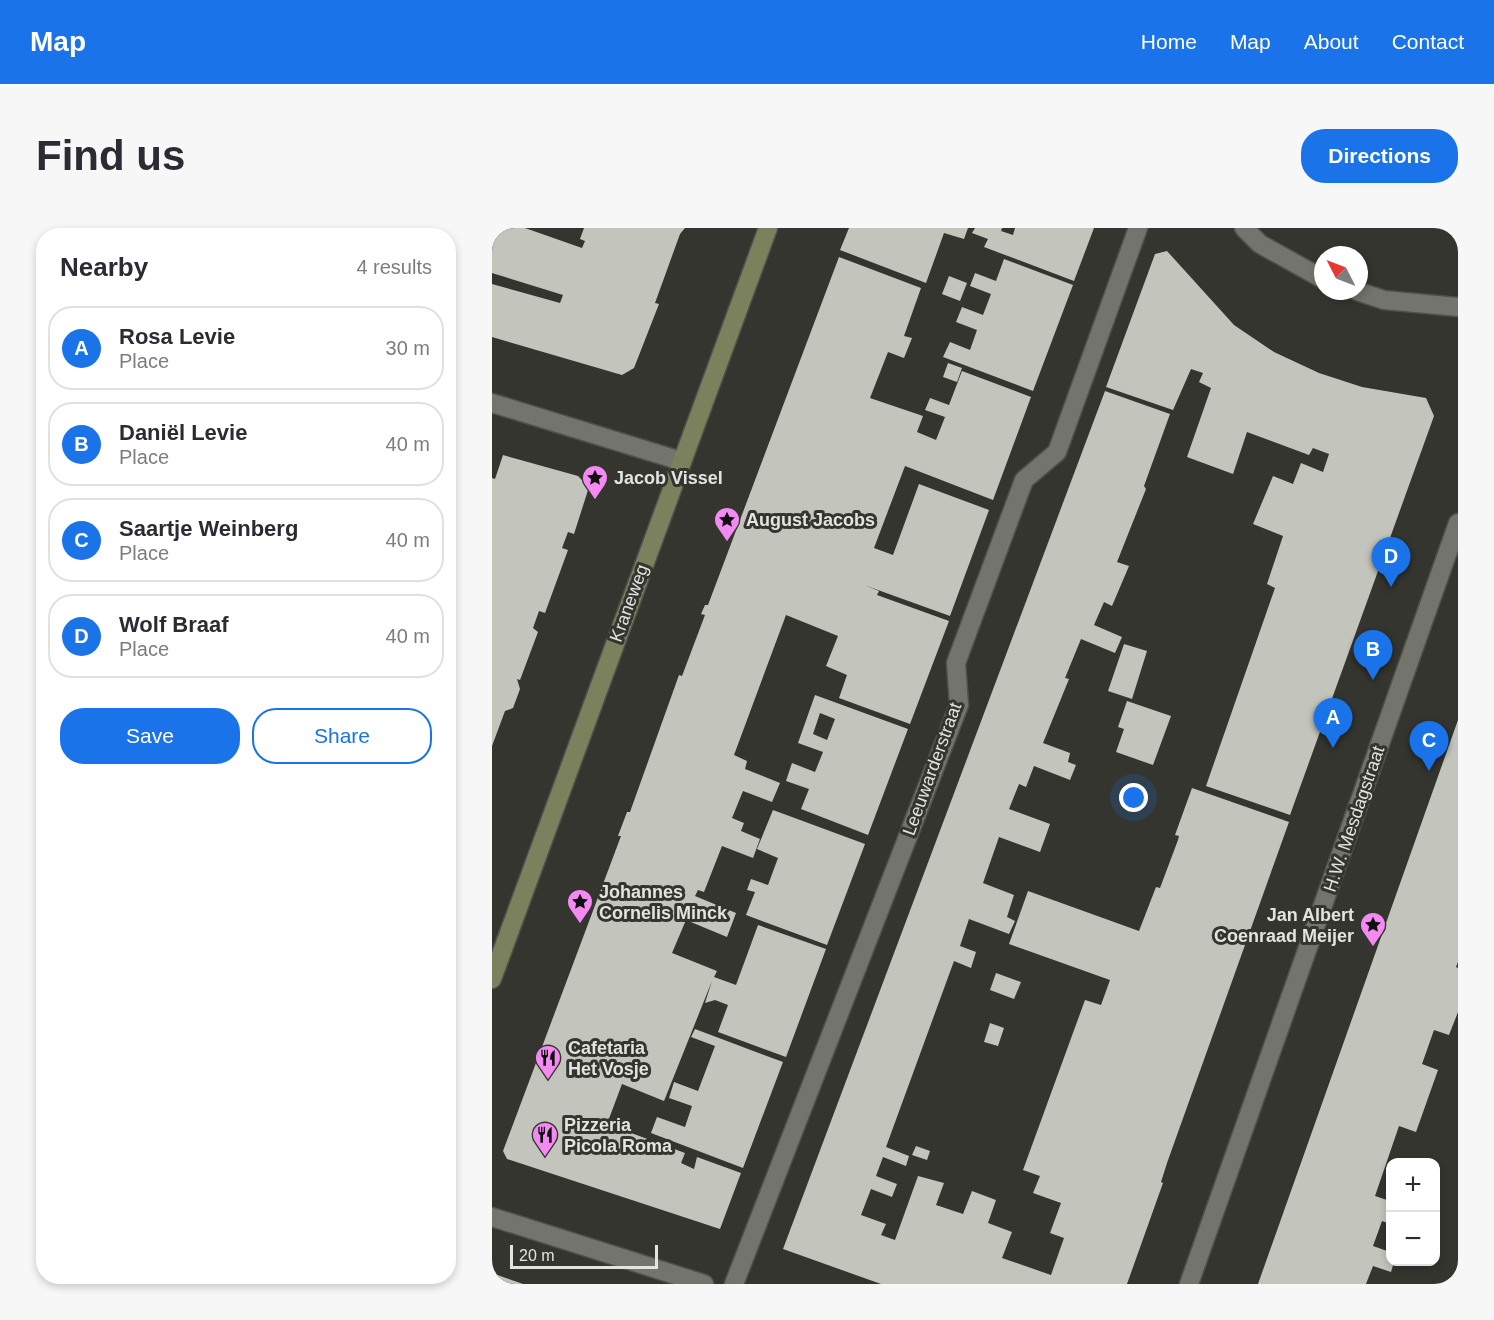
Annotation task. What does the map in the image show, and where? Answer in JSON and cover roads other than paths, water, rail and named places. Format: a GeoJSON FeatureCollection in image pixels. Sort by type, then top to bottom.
{"type":"FeatureCollection","features":[{"type":"Feature","properties":{"kind":"street","name":"Kraneweg"},"geometry":{"type":"LineString","coordinates":[[492,980],[768,228]]}},
{"type":"Feature","properties":{"kind":"street","name":"Leeuwarderstraat"},"geometry":{"type":"LineString","coordinates":[[734,1284],[959,705],[956,663],[1024,480],[1057,452],[1138,228]]}},
{"type":"Feature","properties":{"kind":"street"},"geometry":{"type":"LineString","coordinates":[[1244,228],[1260,244],[1314,274]]}},
{"type":"Feature","properties":{"kind":"street"},"geometry":{"type":"LineString","coordinates":[[1368,295],[1384,300],[1443,308],[1458,307]]}},
{"type":"Feature","properties":{"kind":"street"},"geometry":{"type":"LineString","coordinates":[[492,403],[681,461]]}},
{"type":"Feature","properties":{"kind":"street","name":"H.W. Mesdagstraat"},"geometry":{"type":"LineString","coordinates":[[1189,1284],[1458,523]]}},
{"type":"Feature","properties":{"kind":"street"},"geometry":{"type":"LineString","coordinates":[[492,1217],[704,1284]]}},
{"type":"Feature","properties":{"kind":"place","name":"Jacob Vissel"},"geometry":{"type":"Point","coordinates":[595,501]}},
{"type":"Feature","properties":{"kind":"place","name":"August Jacobs"},"geometry":{"type":"Point","coordinates":[727,543]}},
{"type":"Feature","properties":{"kind":"place","name":"Wolf Braaf"},"geometry":{"type":"Point","coordinates":[1391,587]}},
{"type":"Feature","properties":{"kind":"place","name":"Daniël Levie"},"geometry":{"type":"Point","coordinates":[1373,680]}},
{"type":"Feature","properties":{"kind":"place","name":"Rosa Levie"},"geometry":{"type":"Point","coordinates":[1333,748]}},
{"type":"Feature","properties":{"kind":"place","name":"Saartje Weinberg"},"geometry":{"type":"Point","coordinates":[1429,771]}},
{"type":"Feature","properties":{"kind":"place","name":"Johannes Cornelis Minck"},"geometry":{"type":"Point","coordinates":[580,925]}},
{"type":"Feature","properties":{"kind":"place","name":"Jan Albert Coenraad Meijer"},"geometry":{"type":"Point","coordinates":[1373,948]}},
{"type":"Feature","properties":{"kind":"place","name":"Cafetaria Het Vosje"},"geometry":{"type":"Point","coordinates":[548,1081]}},
{"type":"Feature","properties":{"kind":"place","name":"Pizzeria Picola Roma"},"geometry":{"type":"Point","coordinates":[545,1158]}}]}
